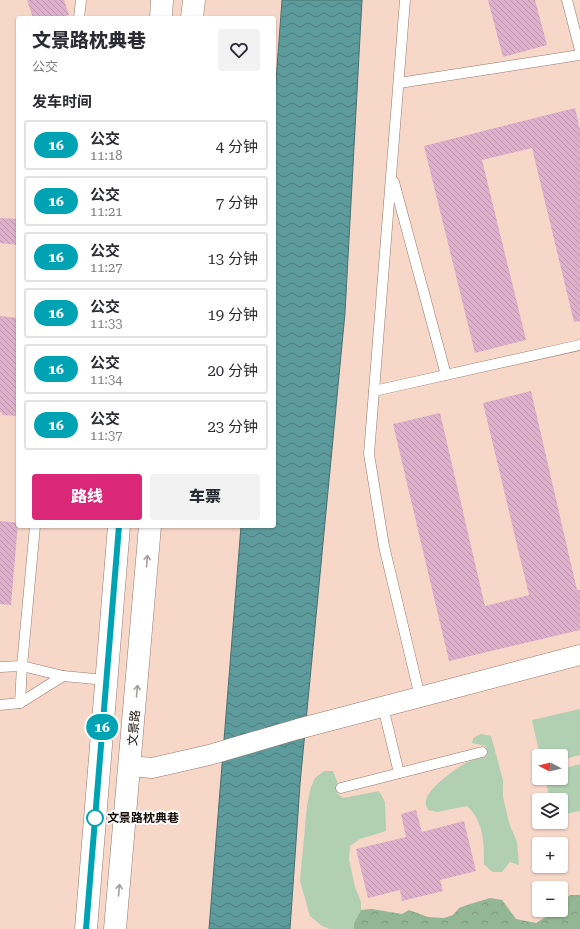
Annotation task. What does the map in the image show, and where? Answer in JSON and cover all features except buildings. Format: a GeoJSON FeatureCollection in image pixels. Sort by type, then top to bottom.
{"type":"FeatureCollection","features":[{"type":"Feature","properties":{"kind":"main road"},"geometry":{"type":"LineString","coordinates":[[161,16],[162,0]]}},
{"type":"Feature","properties":{"kind":"main road"},"geometry":{"type":"LineString","coordinates":[[192,16],[194,0]]}},
{"type":"Feature","properties":{"kind":"main road"},"geometry":{"type":"LineString","coordinates":[[86,929],[119,528]]}},
{"type":"Feature","properties":{"kind":"main road","name":"文景路"},"geometry":{"type":"LineString","coordinates":[[115,929],[150,528]]}},
{"type":"Feature","properties":{"kind":"street"},"geometry":{"type":"LineString","coordinates":[[130,766],[152,768],[209,755],[298,729],[580,655]]}},
{"type":"Feature","properties":{"kind":"lane"},"geometry":{"type":"LineString","coordinates":[[80,16],[81,0]]}},
{"type":"Feature","properties":{"kind":"lane"},"geometry":{"type":"LineString","coordinates":[[405,0],[369,454],[376,505],[386,554],[420,697]]}},
{"type":"Feature","properties":{"kind":"lane"},"geometry":{"type":"LineString","coordinates":[[567,0],[580,50]]}},
{"type":"Feature","properties":{"kind":"lane"},"geometry":{"type":"LineString","coordinates":[[399,83],[580,54]]}},
{"type":"Feature","properties":{"kind":"lane"},"geometry":{"type":"LineString","coordinates":[[392,174],[446,375]]}},
{"type":"Feature","properties":{"kind":"lane"},"geometry":{"type":"LineString","coordinates":[[374,391],[580,345]]}},
{"type":"Feature","properties":{"kind":"lane"},"geometry":{"type":"LineString","coordinates":[[20,703],[35,528]]}},
{"type":"Feature","properties":{"kind":"lane"},"geometry":{"type":"LineString","coordinates":[[0,667],[22,666],[63,676],[106,680]]}},
{"type":"Feature","properties":{"kind":"lane"},"geometry":{"type":"LineString","coordinates":[[0,705],[20,703],[63,676]]}},
{"type":"Feature","properties":{"kind":"lane"},"geometry":{"type":"LineString","coordinates":[[382,707],[399,773]]}},
{"type":"Feature","properties":{"kind":"lane"},"geometry":{"type":"LineString","coordinates":[[341,788],[482,752]]}},
{"type":"Feature","properties":{"kind":"green space"},"geometry":{"type":"Polygon","coordinates":[[[580,709],[580,755],[568,758],[568,749],[538,749],[532,720],[580,709]]]}},
{"type":"Feature","properties":{"kind":"green space"},"geometry":{"type":"Polygon","coordinates":[[[481,734],[491,736],[503,780],[503,797],[509,823],[517,842],[519,865],[510,862],[502,872],[492,872],[484,864],[484,848],[480,826],[473,812],[467,806],[437,812],[428,810],[426,803],[432,790],[452,772],[474,759],[487,756],[486,746],[472,743],[473,738],[481,734]]]}},
{"type":"Feature","properties":{"kind":"green space"},"geometry":{"type":"Polygon","coordinates":[[[580,764],[580,811],[568,814],[568,793],[548,793],[547,785],[568,785],[568,767],[580,764]]]}},
{"type":"Feature","properties":{"kind":"green space"},"geometry":{"type":"Polygon","coordinates":[[[324,771],[333,771],[338,784],[337,793],[343,798],[379,791],[385,802],[386,831],[360,839],[350,846],[349,860],[355,887],[361,902],[361,910],[354,923],[354,929],[330,929],[322,926],[310,916],[300,881],[307,805],[311,787],[315,778],[324,771]]]}},
{"type":"Feature","properties":{"kind":"green space"},"geometry":{"type":"Polygon","coordinates":[[[570,895],[580,895],[580,929],[354,929],[354,923],[361,910],[372,909],[402,914],[409,910],[428,917],[444,918],[453,915],[459,908],[490,898],[502,900],[516,919],[536,923],[546,917],[568,917],[568,897],[570,895]]]}},
{"type":"Feature","properties":{"kind":"water"},"geometry":{"type":"Polygon","coordinates":[[[282,0],[362,0],[345,313],[300,784],[290,929],[209,929],[241,528],[276,528],[276,81],[282,0]]]}},
{"type":"Feature","properties":{"kind":"bus line","name":"16"},"geometry":{"type":"LineString","coordinates":[[86,929],[119,528]]}},
{"type":"Feature","properties":{"kind":"place","name":"文景路枕典巷"},"geometry":{"type":"Point","coordinates":[95,818]}}]}
